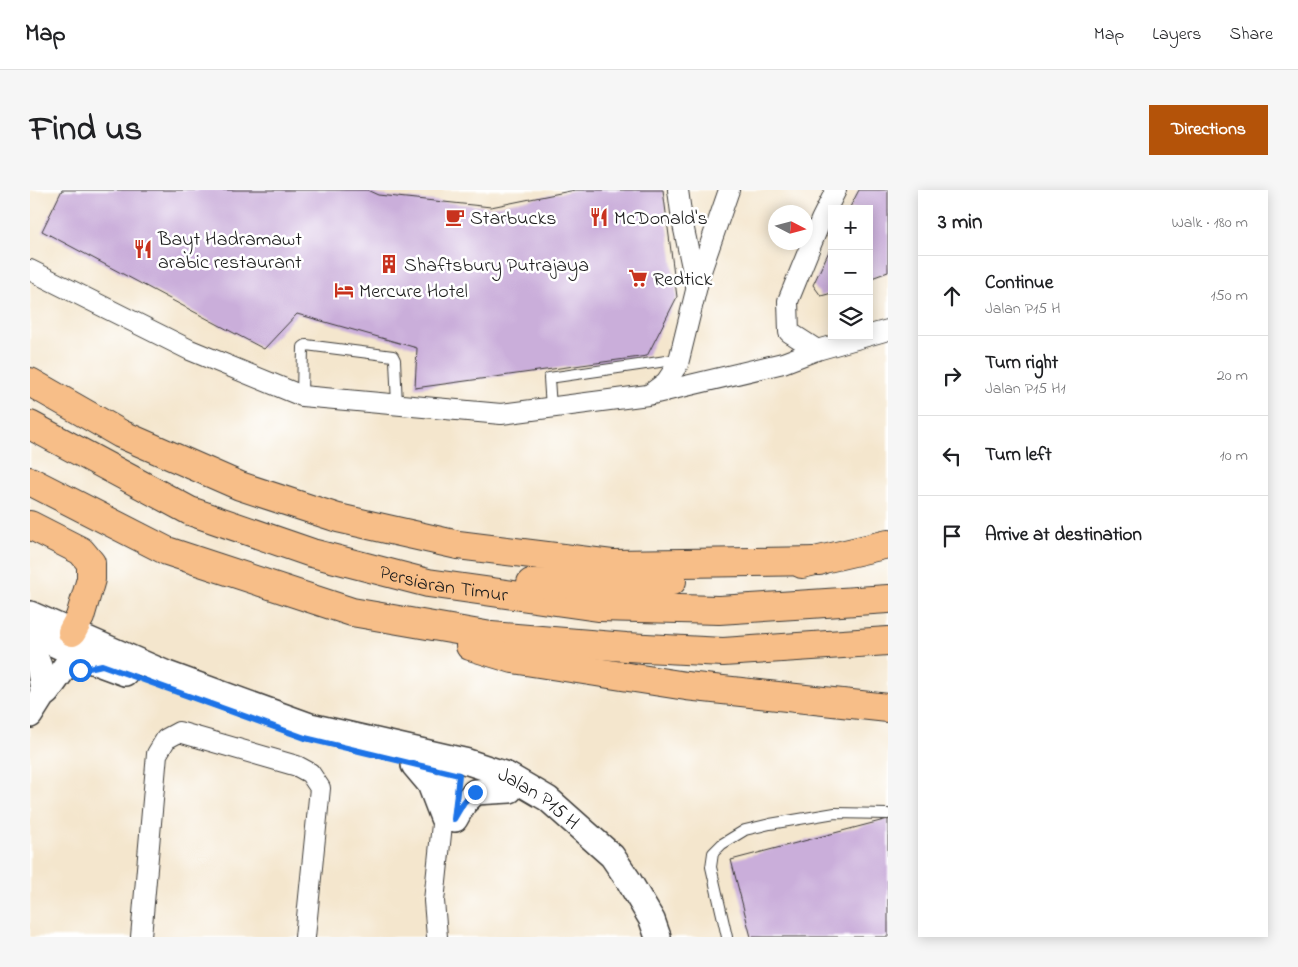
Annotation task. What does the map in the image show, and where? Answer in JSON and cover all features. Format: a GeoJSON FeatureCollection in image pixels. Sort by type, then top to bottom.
{"type":"FeatureCollection","features":[{"type":"Feature","properties":{"kind":"main road"},"geometry":{"type":"LineString","coordinates":[[30,382],[121,434],[240,486],[338,518],[458,545],[612,564],[819,561]]}},
{"type":"Feature","properties":{"kind":"main road","name":"Persiaran Timur"},"geometry":{"type":"LineString","coordinates":[[30,425],[190,511],[312,554],[428,583],[598,607],[719,610],[888,599]]}},
{"type":"Feature","properties":{"kind":"main road"},"geometry":{"type":"LineString","coordinates":[[30,481],[167,551],[352,612],[514,659],[686,686],[888,708]]}},
{"type":"Feature","properties":{"kind":"main road"},"geometry":{"type":"LineString","coordinates":[[30,525],[81,551],[91,563],[92,579],[75,638]]}},
{"type":"Feature","properties":{"kind":"main road"},"geometry":{"type":"LineString","coordinates":[[428,583],[626,584],[714,578],[819,561],[888,544]]}},
{"type":"Feature","properties":{"kind":"main road"},"geometry":{"type":"LineString","coordinates":[[352,612],[490,636],[626,647],[723,652],[888,641]]}},
{"type":"Feature","properties":{"kind":"street"},"geometry":{"type":"LineString","coordinates":[[678,190],[696,289]]}},
{"type":"Feature","properties":{"kind":"street"},"geometry":{"type":"LineString","coordinates":[[817,350],[789,332],[788,301],[820,220],[836,190]]}},
{"type":"Feature","properties":{"kind":"street"},"geometry":{"type":"LineString","coordinates":[[648,395],[666,382],[679,361],[696,289],[730,194]]}},
{"type":"Feature","properties":{"kind":"street"},"geometry":{"type":"LineString","coordinates":[[682,220],[717,229]]}},
{"type":"Feature","properties":{"kind":"street"},"geometry":{"type":"LineString","coordinates":[[30,270],[190,350],[302,396],[502,414],[648,395],[782,363],[817,350],[888,330]]}},
{"type":"Feature","properties":{"kind":"street"},"geometry":{"type":"LineString","coordinates":[[679,361],[687,377],[711,381]]}},
{"type":"Feature","properties":{"kind":"street","name":"Jalan P15 H"},"geometry":{"type":"LineString","coordinates":[[30,614],[75,638],[310,726],[454,766],[507,775],[548,799],[612,856],[652,920],[658,937]]}},
{"type":"Feature","properties":{"kind":"street"},"geometry":{"type":"LineString","coordinates":[[30,633],[75,638],[40,698]]}},
{"type":"Feature","properties":{"kind":"street","name":"Jalan P15 H"},"geometry":{"type":"LineString","coordinates":[[75,638],[102,665],[305,738],[414,765],[454,766],[469,776],[500,785],[510,790],[536,805],[612,856]]}},
{"type":"Feature","properties":{"kind":"street"},"geometry":{"type":"LineString","coordinates":[[30,643],[39,666],[40,698]]}},
{"type":"Feature","properties":{"kind":"street"},"geometry":{"type":"LineString","coordinates":[[40,698],[80,670],[102,665]]}},
{"type":"Feature","properties":{"kind":"street"},"geometry":{"type":"LineString","coordinates":[[141,937],[157,754],[166,739],[179,732],[297,766],[310,773],[320,788],[305,937]]}},
{"type":"Feature","properties":{"kind":"street"},"geometry":{"type":"LineString","coordinates":[[414,765],[430,784],[448,818]]}},
{"type":"Feature","properties":{"kind":"street"},"geometry":{"type":"LineString","coordinates":[[437,937],[434,901],[448,818],[454,766]]}},
{"type":"Feature","properties":{"kind":"street"},"geometry":{"type":"LineString","coordinates":[[448,818],[475,792],[510,790]]}},
{"type":"Feature","properties":{"kind":"lane"},"geometry":{"type":"LineString","coordinates":[[302,396],[303,347],[306,345],[393,356],[395,360],[397,405]]}},
{"type":"Feature","properties":{"kind":"lane"},"geometry":{"type":"LineString","coordinates":[[551,408],[549,378],[679,361]]}},
{"type":"Feature","properties":{"kind":"lane"},"geometry":{"type":"LineString","coordinates":[[727,937],[711,867],[713,853],[722,844],[745,830],[770,824],[835,813],[888,814]]}},
{"type":"Feature","properties":{"kind":"building","name":"Shaftsbury Putrajaya"},"geometry":{"type":"Polygon","coordinates":[[[62,190],[367,190],[378,195],[491,207],[575,190],[663,190],[677,297],[647,356],[415,388],[417,348],[297,314],[264,349],[42,231],[62,190]]]}},
{"type":"Feature","properties":{"kind":"building"},"geometry":{"type":"Polygon","coordinates":[[[859,190],[888,190],[888,272],[873,278],[873,205],[851,205],[859,190]]]}},
{"type":"Feature","properties":{"kind":"building"},"geometry":{"type":"Polygon","coordinates":[[[828,253],[828,294],[821,296],[813,285],[828,253]]]}},
{"type":"Feature","properties":{"kind":"building"},"geometry":{"type":"Polygon","coordinates":[[[888,819],[888,937],[751,937],[731,860],[888,819]]]}},
{"type":"Feature","properties":{"kind":"place","name":"Starbucks"},"geometry":{"type":"Point","coordinates":[455,217]}},
{"type":"Feature","properties":{"kind":"place","name":"McDonald's"},"geometry":{"type":"Point","coordinates":[599,217]}},
{"type":"Feature","properties":{"kind":"place","name":"Bayt Hadramawt arabic restaurant"},"geometry":{"type":"Point","coordinates":[143,249]}},
{"type":"Feature","properties":{"kind":"place","name":"Shaftsbury Putrajaya"},"geometry":{"type":"Point","coordinates":[389,264]}},
{"type":"Feature","properties":{"kind":"place","name":"Redtick"},"geometry":{"type":"Point","coordinates":[638,278]}},
{"type":"Feature","properties":{"kind":"place","name":"Mercure Hotel"},"geometry":{"type":"Point","coordinates":[344,290]}},
{"type":"Feature","properties":{"kind":"route"},"geometry":{"type":"LineString","coordinates":[[80,670],[102,665],[305,738],[459,775],[454,819],[464,802],[475,792]]}}]}
